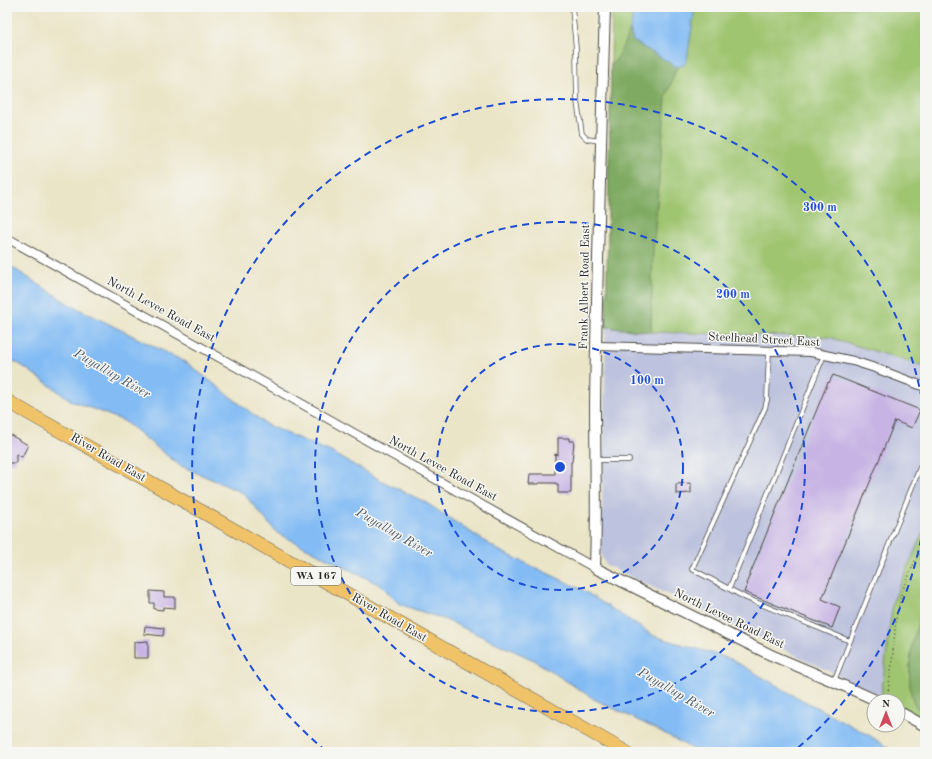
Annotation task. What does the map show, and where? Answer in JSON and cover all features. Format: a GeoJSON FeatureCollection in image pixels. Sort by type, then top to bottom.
{"type":"FeatureCollection","features":[{"type":"Feature","properties":{"kind":"main road","name":"River Road East"},"geometry":{"type":"LineString","coordinates":[[7,400],[626,752]]}},
{"type":"Feature","properties":{"kind":"street","name":"Frank Albert Road East"},"geometry":{"type":"LineString","coordinates":[[595,568],[595,406],[601,142],[606,7]]}},
{"type":"Feature","properties":{"kind":"street","name":"North Levee Road East"},"geometry":{"type":"LineString","coordinates":[[7,238],[464,496],[595,568],[771,655],[866,696]]}},
{"type":"Feature","properties":{"kind":"street","name":"Steelhead Street East"},"geometry":{"type":"LineString","coordinates":[[597,346],[811,352],[853,361],[925,387]]}},
{"type":"Feature","properties":{"kind":"street"},"geometry":{"type":"LineString","coordinates":[[906,715],[925,726]]}},
{"type":"Feature","properties":{"kind":"lane"},"geometry":{"type":"LineString","coordinates":[[572,7],[576,56],[577,101],[582,134],[587,139],[601,142]]}},
{"type":"Feature","properties":{"kind":"lane"},"geometry":{"type":"LineString","coordinates":[[769,351],[767,400],[765,408],[692,569],[746,598],[850,641]]}},
{"type":"Feature","properties":{"kind":"lane"},"geometry":{"type":"LineString","coordinates":[[730,589],[824,354]]}},
{"type":"Feature","properties":{"kind":"lane"},"geometry":{"type":"LineString","coordinates":[[834,682],[925,455]]}},
{"type":"Feature","properties":{"kind":"lane"},"geometry":{"type":"LineString","coordinates":[[596,460],[629,460]]}},
{"type":"Feature","properties":{"kind":"path"},"geometry":{"type":"LineString","coordinates":[[888,693],[896,619],[902,592],[915,561],[925,543]]}},
{"type":"Feature","properties":{"kind":"shaded area"},"geometry":{"type":"Polygon","coordinates":[[[606,327],[651,332],[829,337],[925,367],[925,528],[893,601],[881,693],[875,693],[606,565],[601,555],[606,327]]]}},
{"type":"Feature","properties":{"kind":"green space"},"geometry":{"type":"Polygon","coordinates":[[[612,7],[925,7],[925,367],[829,337],[651,332],[606,327],[612,7]]]}},
{"type":"Feature","properties":{"kind":"green space"},"geometry":{"type":"Polygon","coordinates":[[[630,30],[633,41],[677,67],[666,97],[653,252],[651,332],[606,327],[611,66],[618,57],[630,30]]]}},
{"type":"Feature","properties":{"kind":"green space"},"geometry":{"type":"Polygon","coordinates":[[[925,528],[925,721],[906,710],[906,693],[881,693],[893,601],[925,528]]]}},
{"type":"Feature","properties":{"kind":"green space"},"geometry":{"type":"Polygon","coordinates":[[[925,600],[925,714],[918,709],[911,695],[910,660],[912,645],[925,600]]]}},
{"type":"Feature","properties":{"kind":"water"},"geometry":{"type":"Polygon","coordinates":[[[635,7],[695,7],[687,60],[684,65],[677,67],[633,41],[630,30],[635,7]]]}},
{"type":"Feature","properties":{"kind":"water","name":"Puyallup River"},"geometry":{"type":"Polygon","coordinates":[[[7,264],[69,304],[187,363],[267,425],[331,452],[382,481],[425,502],[498,550],[581,589],[654,636],[731,659],[793,695],[869,735],[894,752],[698,752],[660,731],[594,699],[534,660],[446,620],[399,604],[382,586],[277,533],[243,493],[179,465],[124,421],[72,401],[21,365],[7,358],[7,264]]]}},
{"type":"Feature","properties":{"kind":"building"},"geometry":{"type":"Polygon","coordinates":[[[833,375],[920,410],[912,428],[895,421],[822,599],[840,607],[832,628],[744,592],[828,382],[829,383],[833,375]]]}},
{"type":"Feature","properties":{"kind":"building"},"geometry":{"type":"Polygon","coordinates":[[[7,433],[28,445],[22,457],[16,454],[16,463],[7,463],[7,433]]]}},
{"type":"Feature","properties":{"kind":"building"},"geometry":{"type":"Polygon","coordinates":[[[558,438],[569,438],[569,441],[574,441],[571,462],[571,493],[558,493],[558,484],[556,483],[528,484],[529,474],[555,474],[555,454],[558,455],[558,438]]]}},
{"type":"Feature","properties":{"kind":"building"},"geometry":{"type":"Polygon","coordinates":[[[691,483],[691,493],[676,494],[676,484],[691,483]]]}},
{"type":"Feature","properties":{"kind":"building"},"geometry":{"type":"Polygon","coordinates":[[[150,591],[164,592],[164,597],[175,597],[175,608],[163,607],[163,610],[154,609],[154,603],[150,603],[150,591]]]}},
{"type":"Feature","properties":{"kind":"building"},"geometry":{"type":"Polygon","coordinates":[[[145,626],[164,628],[163,636],[144,634],[145,626]]]}},
{"type":"Feature","properties":{"kind":"building"},"geometry":{"type":"Polygon","coordinates":[[[148,641],[148,658],[134,658],[134,642],[148,641]]]}}]}
